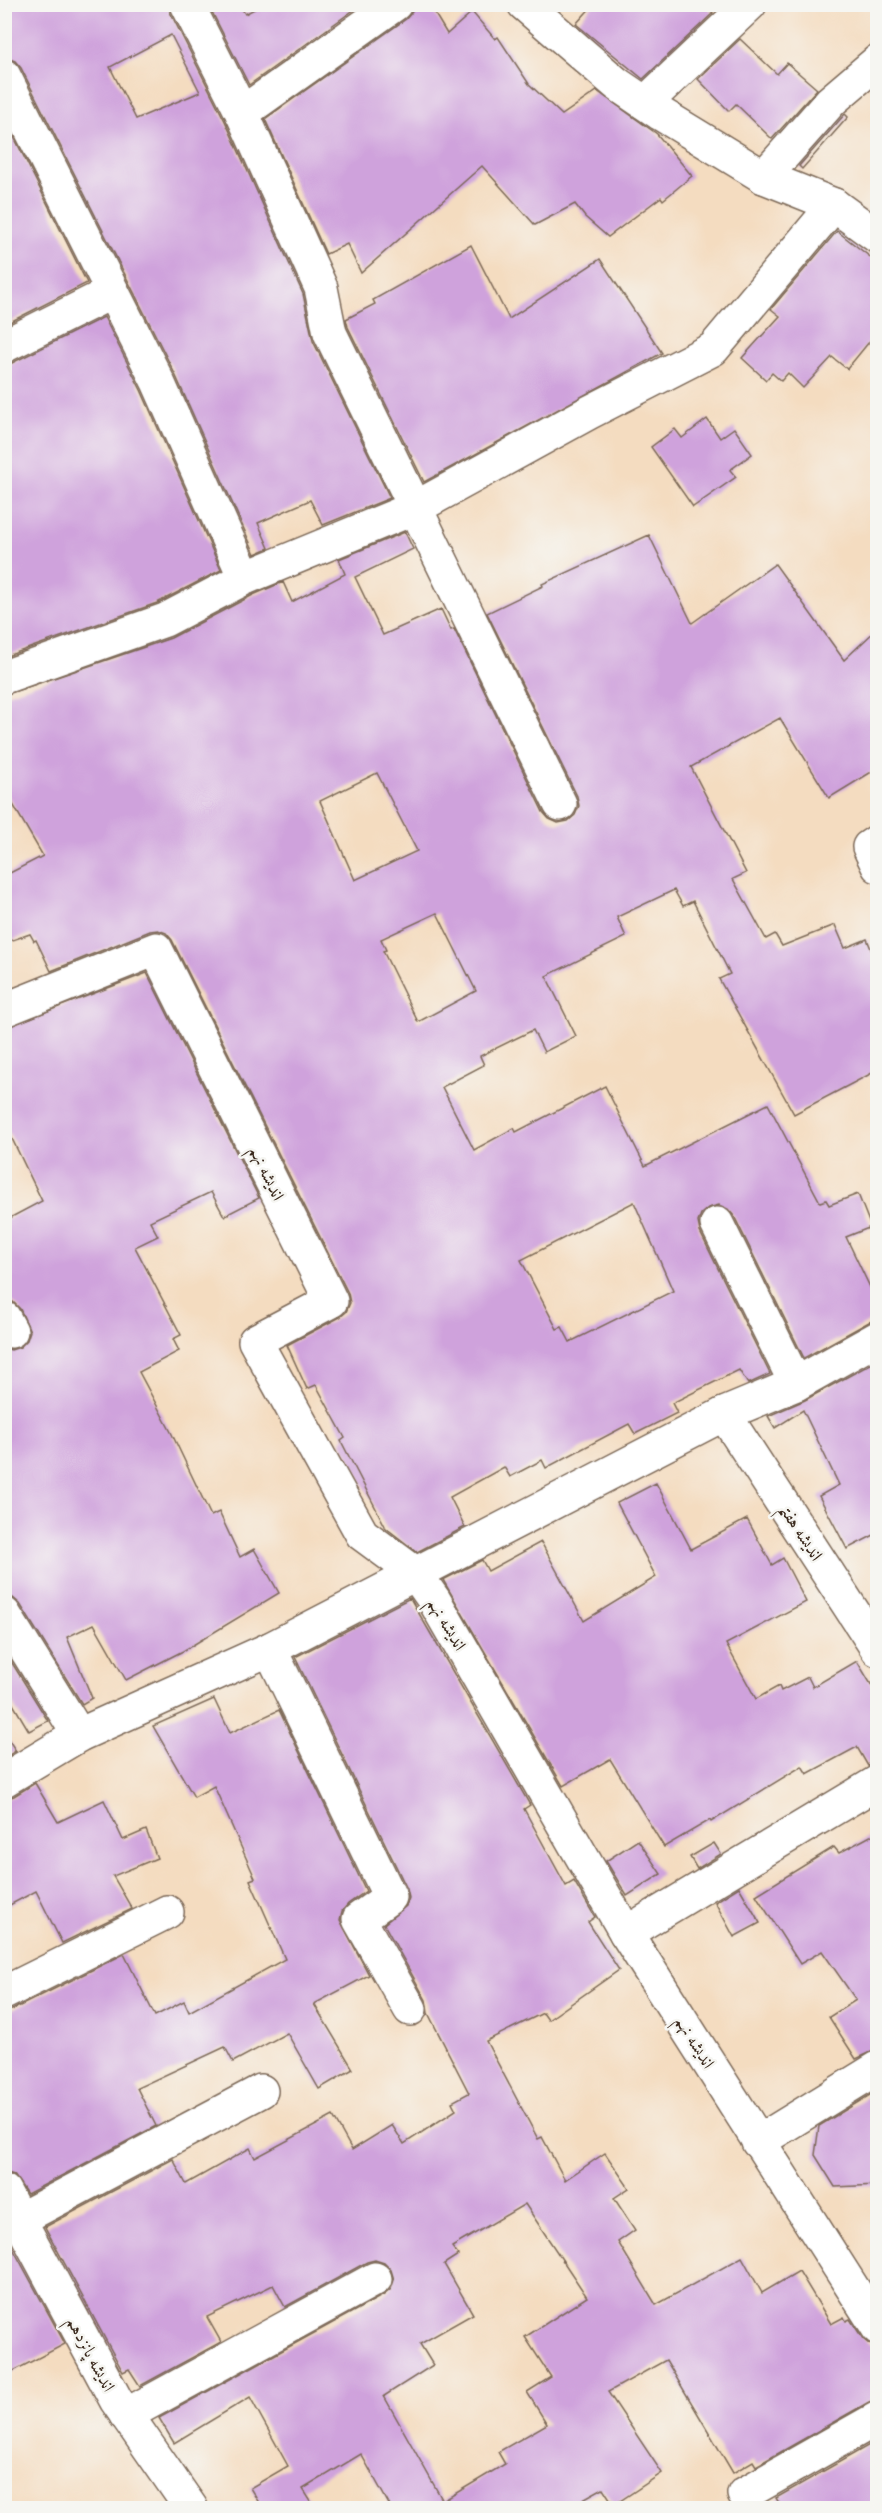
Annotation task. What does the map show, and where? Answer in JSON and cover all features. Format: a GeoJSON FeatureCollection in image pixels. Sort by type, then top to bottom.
{"type":"FeatureCollection","features":[{"type":"Feature","properties":{"kind":"street"},"geometry":{"type":"LineString","coordinates":[[187,4],[242,113],[321,288],[330,333],[417,507],[560,804]]}},
{"type":"Feature","properties":{"kind":"street"},"geometry":{"type":"LineString","coordinates":[[242,113],[395,4]]}},
{"type":"Feature","properties":{"kind":"street"},"geometry":{"type":"LineString","coordinates":[[524,4],[617,84],[645,104],[764,177],[834,205],[878,237]]}},
{"type":"Feature","properties":{"kind":"street"},"geometry":{"type":"LineString","coordinates":[[645,104],[750,4]]}},
{"type":"Feature","properties":{"kind":"street"},"geometry":{"type":"LineString","coordinates":[[764,177],[831,101],[878,61]]}},
{"type":"Feature","properties":{"kind":"street"},"geometry":{"type":"LineString","coordinates":[[4,76],[158,382],[245,578]]}},
{"type":"Feature","properties":{"kind":"street"},"geometry":{"type":"LineString","coordinates":[[4,677],[165,620],[245,578],[417,507],[590,412],[713,349],[834,205]]}},
{"type":"Feature","properties":{"kind":"street"},"geometry":{"type":"LineString","coordinates":[[4,346],[112,292]]}},
{"type":"Feature","properties":{"kind":"street"},"geometry":{"type":"LineString","coordinates":[[878,841],[869,848],[878,866]]}},
{"type":"Feature","properties":{"kind":"street","name":"اندیشه نهم"},"geometry":{"type":"LineString","coordinates":[[4,1010],[156,949],[331,1302],[255,1341],[362,1534],[415,1573],[434,1600],[626,1933],[878,2328]]}},
{"type":"Feature","properties":{"kind":"street"},"geometry":{"type":"LineString","coordinates":[[717,1224],[796,1384]]}},
{"type":"Feature","properties":{"kind":"street"},"geometry":{"type":"LineString","coordinates":[[4,1780],[79,1735],[270,1649],[724,1414],[796,1384],[878,1338]]}},
{"type":"Feature","properties":{"kind":"street","name":"اندیشه هفتم"},"geometry":{"type":"LineString","coordinates":[[724,1414],[878,1650]]}},
{"type":"Feature","properties":{"kind":"street"},"geometry":{"type":"LineString","coordinates":[[4,1614],[79,1735]]}},
{"type":"Feature","properties":{"kind":"street"},"geometry":{"type":"LineString","coordinates":[[270,1649],[390,1898],[359,1919],[410,2009]]}},
{"type":"Feature","properties":{"kind":"street"},"geometry":{"type":"LineString","coordinates":[[626,1933],[878,1782]]}},
{"type":"Feature","properties":{"kind":"street"},"geometry":{"type":"LineString","coordinates":[[4,1993],[167,1911]]}},
{"type":"Feature","properties":{"kind":"street"},"geometry":{"type":"LineString","coordinates":[[758,2142],[878,2068]]}},
{"type":"Feature","properties":{"kind":"street"},"geometry":{"type":"LineString","coordinates":[[12,2205],[261,2091]]}},
{"type":"Feature","properties":{"kind":"street","name":"اندیشه پانزدهم"},"geometry":{"type":"LineString","coordinates":[[12,2205],[126,2415],[191,2508]]}},
{"type":"Feature","properties":{"kind":"street"},"geometry":{"type":"LineString","coordinates":[[126,2415],[375,2279]]}},
{"type":"Feature","properties":{"kind":"street"},"geometry":{"type":"LineString","coordinates":[[744,2494],[878,2418]]}},
{"type":"Feature","properties":{"kind":"building"},"geometry":{"type":"Polygon","coordinates":[[[4,4],[169,4],[170,12],[225,121],[303,294],[313,341],[390,498],[323,525],[310,500],[258,523],[269,548],[255,554],[175,374],[21,68],[15,61],[4,57],[4,4]],[[171,35],[110,67],[136,119],[200,92],[171,35]]]}},
{"type":"Feature","properties":{"kind":"building"},"geometry":{"type":"Polygon","coordinates":[[[208,4],[239,4],[245,14],[264,4],[362,4],[249,85],[208,4]]]}},
{"type":"Feature","properties":{"kind":"building"},"geometry":{"type":"Polygon","coordinates":[[[413,4],[429,4],[447,34],[472,12],[495,39],[498,37],[529,84],[562,115],[597,91],[657,134],[692,176],[663,200],[661,197],[608,237],[585,217],[575,204],[535,225],[482,166],[361,273],[347,244],[326,254],[265,119],[406,19],[412,12],[413,4]]]}},
{"type":"Feature","properties":{"kind":"building"},"geometry":{"type":"Polygon","coordinates":[[[594,4],[705,4],[713,13],[643,79],[576,24],[594,4]]]}},
{"type":"Feature","properties":{"kind":"building"},"geometry":{"type":"Polygon","coordinates":[[[740,39],[777,74],[787,63],[817,89],[772,139],[736,104],[729,111],[698,79],[740,39]]]}},
{"type":"Feature","properties":{"kind":"building"},"geometry":{"type":"Polygon","coordinates":[[[845,114],[848,117],[802,169],[799,166],[845,114]]]}},
{"type":"Feature","properties":{"kind":"building"},"geometry":{"type":"Polygon","coordinates":[[[10,129],[87,283],[4,325],[4,132],[10,129]]]}},
{"type":"Feature","properties":{"kind":"building"},"geometry":{"type":"Polygon","coordinates":[[[837,231],[878,263],[878,331],[847,369],[832,357],[803,388],[788,373],[781,381],[772,373],[766,380],[742,358],[780,316],[771,309],[837,231]]]}},
{"type":"Feature","properties":{"kind":"building"},"geometry":{"type":"Polygon","coordinates":[[[471,245],[509,319],[600,259],[662,353],[424,482],[346,319],[375,304],[373,300],[471,245]]]}},
{"type":"Feature","properties":{"kind":"building"},"geometry":{"type":"Polygon","coordinates":[[[104,317],[141,390],[221,570],[157,603],[4,657],[4,364],[12,363],[104,317]]]}},
{"type":"Feature","properties":{"kind":"building"},"geometry":{"type":"Polygon","coordinates":[[[707,419],[720,438],[734,428],[752,454],[730,470],[736,477],[693,507],[651,447],[675,429],[682,438],[707,419]]]}},
{"type":"Feature","properties":{"kind":"building"},"geometry":{"type":"Polygon","coordinates":[[[405,532],[413,549],[355,577],[383,635],[441,609],[451,630],[454,629],[543,812],[549,819],[558,823],[568,821],[575,815],[579,806],[577,796],[487,613],[543,586],[542,584],[649,535],[692,623],[775,564],[844,660],[878,628],[878,768],[829,798],[780,718],[691,767],[746,873],[733,879],[766,939],[775,934],[782,946],[835,925],[845,948],[867,939],[878,966],[878,1070],[794,1114],[719,979],[730,974],[693,901],[683,906],[674,890],[617,917],[626,937],[546,976],[576,1036],[544,1052],[533,1030],[480,1056],[484,1065],[442,1087],[474,1150],[514,1128],[516,1132],[605,1086],[645,1166],[768,1104],[820,1202],[826,1200],[829,1205],[858,1194],[871,1227],[846,1237],[878,1304],[878,1319],[804,1358],[734,1216],[728,1209],[719,1205],[708,1208],[701,1214],[698,1222],[700,1232],[770,1374],[748,1384],[739,1370],[672,1403],[677,1413],[635,1434],[629,1424],[546,1468],[542,1460],[510,1477],[504,1467],[450,1497],[465,1527],[417,1552],[386,1528],[341,1441],[345,1438],[316,1385],[307,1389],[287,1345],[346,1312],[350,1303],[348,1293],[172,940],[166,933],[158,930],[150,931],[51,971],[36,940],[34,941],[30,934],[4,943],[4,876],[43,856],[4,789],[4,695],[171,638],[283,582],[292,602],[345,574],[339,559],[405,532]],[[377,773],[320,801],[355,880],[417,851],[377,773]],[[437,913],[381,939],[386,950],[383,951],[418,1022],[476,991],[437,913]],[[634,1202],[521,1260],[557,1329],[562,1327],[570,1342],[673,1291],[634,1202]]]}},
{"type":"Feature","properties":{"kind":"building"},"geometry":{"type":"Polygon","coordinates":[[[147,973],[259,1198],[224,1216],[211,1192],[150,1221],[158,1236],[135,1247],[181,1335],[173,1339],[179,1351],[139,1372],[211,1516],[219,1512],[240,1557],[254,1549],[279,1593],[183,1651],[126,1680],[94,1624],[67,1637],[92,1698],[82,1704],[20,1604],[4,1595],[4,1348],[11,1350],[20,1347],[27,1340],[30,1331],[20,1309],[13,1302],[4,1299],[4,1221],[42,1201],[4,1122],[4,1028],[147,973]]]}},
{"type":"Feature","properties":{"kind":"building"},"geometry":{"type":"Polygon","coordinates":[[[878,1360],[878,1533],[847,1549],[819,1496],[839,1485],[803,1410],[775,1428],[768,1416],[805,1400],[878,1360]]]}},
{"type":"Feature","properties":{"kind":"building"},"geometry":{"type":"Polygon","coordinates":[[[656,1483],[691,1549],[747,1519],[772,1565],[783,1558],[806,1602],[726,1644],[756,1699],[779,1686],[781,1691],[808,1677],[813,1687],[857,1661],[878,1696],[878,1763],[868,1766],[857,1747],[807,1774],[802,1766],[711,1822],[710,1820],[664,1847],[610,1759],[563,1786],[443,1580],[482,1560],[488,1571],[541,1542],[584,1621],[656,1577],[617,1503],[656,1483]]]}},
{"type":"Feature","properties":{"kind":"building"},"geometry":{"type":"Polygon","coordinates":[[[410,1598],[530,1805],[524,1809],[566,1886],[574,1881],[595,1917],[588,1922],[619,1970],[548,2020],[543,2013],[486,2041],[538,2139],[542,2137],[565,2180],[605,2153],[629,2188],[614,2198],[635,2230],[618,2242],[656,2305],[742,2257],[762,2293],[799,2271],[831,2324],[844,2317],[846,2321],[850,2319],[863,2339],[878,2347],[878,2399],[756,2466],[753,2461],[733,2473],[666,2360],[608,2392],[662,2473],[614,2505],[603,2488],[567,2508],[391,2508],[361,2454],[303,2489],[315,2508],[262,2508],[250,2488],[288,2466],[250,2397],[174,2443],[159,2418],[384,2295],[391,2289],[394,2280],[391,2270],[384,2263],[375,2260],[367,2262],[285,2307],[273,2285],[207,2317],[221,2342],[140,2386],[129,2369],[123,2372],[45,2227],[173,2159],[186,2184],[250,2148],[255,2158],[333,2116],[352,2150],[392,2125],[404,2144],[456,2110],[452,2102],[469,2093],[428,2013],[426,2000],[384,1924],[406,1906],[409,1898],[407,1889],[295,1657],[410,1598]],[[525,2204],[452,2247],[458,2255],[444,2264],[473,2314],[420,2344],[433,2365],[384,2396],[443,2501],[505,2464],[498,2452],[547,2424],[527,2392],[551,2377],[525,2337],[587,2297],[525,2204]]]}},
{"type":"Feature","properties":{"kind":"building"},"geometry":{"type":"Polygon","coordinates":[[[4,1650],[48,1721],[29,1731],[4,1689],[4,1650]]]}},
{"type":"Feature","properties":{"kind":"building"},"geometry":{"type":"Polygon","coordinates":[[[214,1699],[230,1733],[279,1710],[366,1891],[348,1904],[342,1911],[340,1920],[369,1975],[314,2004],[353,2069],[319,2089],[287,2033],[233,2062],[225,2047],[137,2088],[156,2126],[27,2194],[14,2175],[4,2172],[4,2011],[12,2010],[124,1954],[155,2016],[184,2001],[189,2012],[285,1959],[250,1880],[255,1878],[214,1786],[194,1797],[153,1726],[214,1699]]]}},
{"type":"Feature","properties":{"kind":"building"},"geometry":{"type":"Polygon","coordinates":[[[4,1733],[16,1751],[4,1758],[4,1733]]]}},
{"type":"Feature","properties":{"kind":"building"},"geometry":{"type":"Polygon","coordinates":[[[35,1783],[58,1822],[104,1800],[123,1840],[146,1830],[157,1858],[113,1876],[132,1909],[62,1943],[36,1891],[4,1908],[4,1799],[14,1796],[35,1783]]]}},
{"type":"Feature","properties":{"kind":"building"},"geometry":{"type":"Polygon","coordinates":[[[878,1832],[878,2049],[856,2059],[829,2017],[856,2000],[822,1951],[800,1964],[756,1895],[834,1847],[839,1853],[878,1832]]]}},
{"type":"Feature","properties":{"kind":"building"},"geometry":{"type":"Polygon","coordinates":[[[638,1840],[661,1874],[627,1896],[606,1861],[638,1840]]]}},
{"type":"Feature","properties":{"kind":"building"},"geometry":{"type":"Polygon","coordinates":[[[714,1843],[721,1854],[697,1869],[690,1857],[714,1843]]]}},
{"type":"Feature","properties":{"kind":"building"},"geometry":{"type":"Polygon","coordinates":[[[739,1887],[760,1923],[734,1937],[715,1902],[739,1887]]]}},
{"type":"Feature","properties":{"kind":"building"},"geometry":{"type":"Polygon","coordinates":[[[878,2090],[878,2185],[835,2187],[815,2155],[819,2126],[878,2090]]]}},
{"type":"Feature","properties":{"kind":"building"},"geometry":{"type":"Polygon","coordinates":[[[4,2232],[65,2344],[4,2376],[4,2232]]]}},
{"type":"Feature","properties":{"kind":"building"},"geometry":{"type":"Polygon","coordinates":[[[878,2440],[878,2508],[782,2508],[776,2498],[878,2440]]]}}]}
